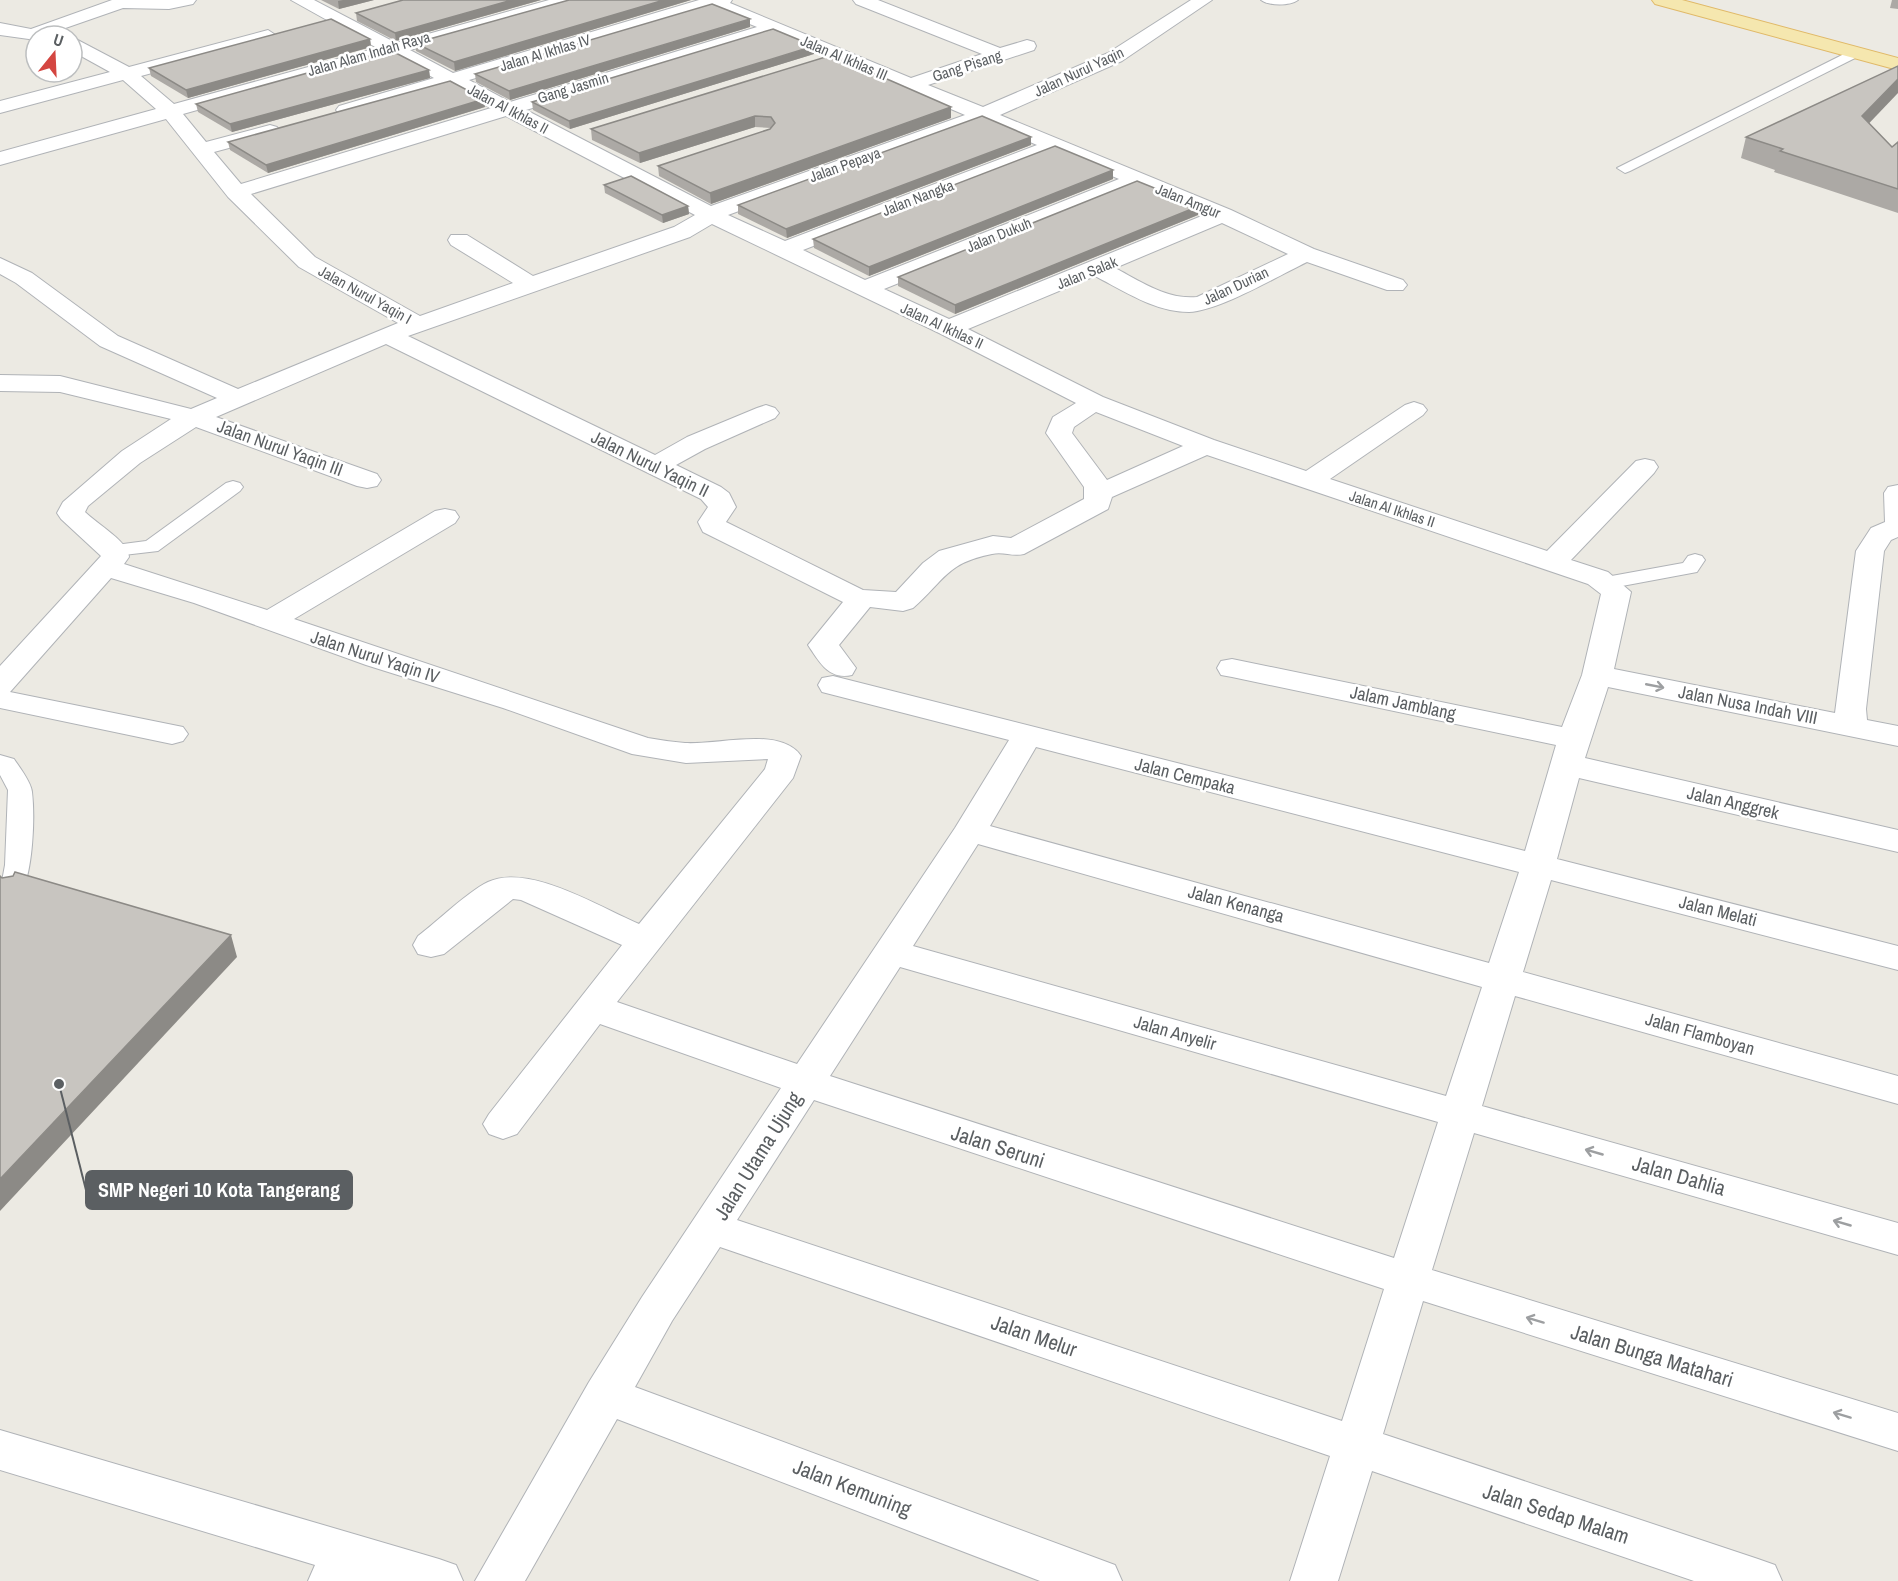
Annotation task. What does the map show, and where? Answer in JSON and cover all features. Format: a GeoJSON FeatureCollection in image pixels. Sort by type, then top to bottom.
{"type":"FeatureCollection","features":[{"type":"Feature","properties":{"kind":"main road"},"geometry":{"type":"LineString","coordinates":[[1661,0],[1898,64]]}},
{"type":"Feature","properties":{"kind":"main road"},"geometry":{"type":"LineString","coordinates":[[1698,0],[1898,52]]}},
{"type":"Feature","properties":{"kind":"street"},"geometry":{"type":"LineString","coordinates":[[65,24],[121,3],[132,2],[160,6],[187,0]]}},
{"type":"Feature","properties":{"kind":"street","name":"Jalan Al Ikhlas II"},"geometry":{"type":"LineString","coordinates":[[300,0],[711,215],[863,290],[948,328],[1094,402],[1205,446],[1552,563],[1610,585]]}},
{"type":"Feature","properties":{"kind":"street","name":"Jalan Alam Indah Raya"},"geometry":{"type":"LineString","coordinates":[[0,159],[392,47],[569,0]]}},
{"type":"Feature","properties":{"kind":"street"},"geometry":{"type":"LineString","coordinates":[[862,0],[1000,55]]}},
{"type":"Feature","properties":{"kind":"street","name":"Jalan Nurul Yaqin"},"geometry":{"type":"LineString","coordinates":[[980,116],[1115,57],[1203,0]]}},
{"type":"Feature","properties":{"kind":"street","name":"Jalan Al Ikhlas III"},"geometry":{"type":"LineString","coordinates":[[715,1],[980,116]]}},
{"type":"Feature","properties":{"kind":"street","name":"Jalan Al Ikhlas IV"},"geometry":{"type":"LineString","coordinates":[[323,116],[454,80],[715,1]]}},
{"type":"Feature","properties":{"kind":"street"},"geometry":{"type":"LineString","coordinates":[[312,24],[365,10]]}},
{"type":"Feature","properties":{"kind":"street","name":"Gang Jasmin"},"geometry":{"type":"LineString","coordinates":[[236,192],[774,28]]}},
{"type":"Feature","properties":{"kind":"street"},"geometry":{"type":"LineString","coordinates":[[0,29],[24,32]]}},
{"type":"Feature","properties":{"kind":"street"},"geometry":{"type":"LineString","coordinates":[[0,107],[289,30]]}},
{"type":"Feature","properties":{"kind":"street"},"geometry":{"type":"LineString","coordinates":[[0,43],[24,37]]}},
{"type":"Feature","properties":{"kind":"street","name":"Gang Pisang"},"geometry":{"type":"LineString","coordinates":[[908,85],[1027,46]]}},
{"type":"Feature","properties":{"kind":"street"},"geometry":{"type":"LineString","coordinates":[[84,50],[126,74],[170,111],[236,192]]}},
{"type":"Feature","properties":{"kind":"street"},"geometry":{"type":"LineString","coordinates":[[814,63],[838,56]]}},
{"type":"Feature","properties":{"kind":"street","name":"Jalan Amgur"},"geometry":{"type":"LineString","coordinates":[[980,116],[1223,215],[1306,254],[1395,285]]}},
{"type":"Feature","properties":{"kind":"street","name":"Jalan Pepaya"},"geometry":{"type":"LineString","coordinates":[[193,417],[236,397],[530,284],[682,232],[711,215],[980,116]]}},
{"type":"Feature","properties":{"kind":"street"},"geometry":{"type":"LineString","coordinates":[[202,149],[289,126]]}},
{"type":"Feature","properties":{"kind":"street"},"geometry":{"type":"LineString","coordinates":[[566,140],[593,131]]}},
{"type":"Feature","properties":{"kind":"street","name":"Jalan Nangka"},"geometry":{"type":"LineString","coordinates":[[783,250],[1053,146]]}},
{"type":"Feature","properties":{"kind":"street"},"geometry":{"type":"LineString","coordinates":[[634,175],[657,168]]}},
{"type":"Feature","properties":{"kind":"street","name":"Jalan Dukuh"},"geometry":{"type":"LineString","coordinates":[[863,290],[1136,180]]}},
{"type":"Feature","properties":{"kind":"street","name":"Jalan Nurul Yaqin I"},"geometry":{"type":"LineString","coordinates":[[236,192],[307,262],[404,334]]}},
{"type":"Feature","properties":{"kind":"street","name":"Jalan Salak"},"geometry":{"type":"LineString","coordinates":[[948,328],[1098,269],[1223,215]]}},
{"type":"Feature","properties":{"kind":"street"},"geometry":{"type":"LineString","coordinates":[[459,240],[530,284]]}},
{"type":"Feature","properties":{"kind":"street","name":"Jalan Durian"},"geometry":{"type":"LineString","coordinates":[[1098,269],[1169,302],[1190,305],[1202,303],[1306,254]]}},
{"type":"Feature","properties":{"kind":"street"},"geometry":{"type":"LineString","coordinates":[[0,265],[24,278],[109,341],[236,397]]}},
{"type":"Feature","properties":{"kind":"street","name":"Jalan Nurul Yaqin II"},"geometry":{"type":"LineString","coordinates":[[404,334],[711,493],[719,499],[722,507],[711,522],[713,526],[859,599]]}},
{"type":"Feature","properties":{"kind":"street","name":"Jalan Nurul Yaqin III"},"geometry":{"type":"LineString","coordinates":[[0,383],[60,384],[193,417],[367,480]]}},
{"type":"Feature","properties":{"kind":"street"},"geometry":{"type":"LineString","coordinates":[[859,599],[903,602],[918,591],[942,559],[995,542],[1014,548],[1098,502],[1099,492],[1094,479],[1059,433],[1062,423],[1094,402]]}},
{"type":"Feature","properties":{"kind":"street"},"geometry":{"type":"LineString","coordinates":[[1307,482],[1414,410]]}},
{"type":"Feature","properties":{"kind":"street"},"geometry":{"type":"LineString","coordinates":[[655,466],[696,443],[766,413]]}},
{"type":"Feature","properties":{"kind":"street","name":"Jalan Nurul Yaqin IV"},"geometry":{"type":"LineString","coordinates":[[193,417],[131,457],[76,502],[71,513],[111,559],[322,641],[514,701],[643,747],[686,753],[771,749],[785,756],[785,764],[645,940]]}},
{"type":"Feature","properties":{"kind":"street"},"geometry":{"type":"LineString","coordinates":[[1099,492],[1141,476],[1205,446]]}},
{"type":"Feature","properties":{"kind":"street"},"geometry":{"type":"LineString","coordinates":[[1552,563],[1645,467]]}},
{"type":"Feature","properties":{"kind":"street"},"geometry":{"type":"LineString","coordinates":[[1898,493],[1898,521]]}},
{"type":"Feature","properties":{"kind":"street"},"geometry":{"type":"LineString","coordinates":[[271,620],[445,517]]}},
{"type":"Feature","properties":{"kind":"street"},"geometry":{"type":"LineString","coordinates":[[1851,725],[1850,709],[1870,551],[1881,534],[1898,527]]}},
{"type":"Feature","properties":{"kind":"street"},"geometry":{"type":"LineString","coordinates":[[0,686],[111,559]]}},
{"type":"Feature","properties":{"kind":"street"},"geometry":{"type":"LineString","coordinates":[[1314,1581],[1538,865],[1571,752],[1597,675],[1616,592],[1610,585]]}},
{"type":"Feature","properties":{"kind":"street","name":"Jalan Cempaka"},"geometry":{"type":"LineString","coordinates":[[859,599],[854,610],[823,645],[837,677],[1027,736],[1538,865]]}},
{"type":"Feature","properties":{"kind":"street","name":"Jalam Jamblang"},"geometry":{"type":"LineString","coordinates":[[1232,668],[1571,752]]}},
{"type":"Feature","properties":{"kind":"street","name":"Jalan Nusa Indah VIII"},"geometry":{"type":"LineString","coordinates":[[1597,675],[1898,736]]}},
{"type":"Feature","properties":{"kind":"street"},"geometry":{"type":"LineString","coordinates":[[0,699],[172,734]]}},
{"type":"Feature","properties":{"kind":"street","name":"Jalan Utama Ujung"},"geometry":{"type":"LineString","coordinates":[[499,1581],[657,1309],[970,831],[1027,736]]}},
{"type":"Feature","properties":{"kind":"street","name":"Jalan Anggrek"},"geometry":{"type":"LineString","coordinates":[[1571,752],[1898,841]]}},
{"type":"Feature","properties":{"kind":"street","name":"Jalan Kenanga"},"geometry":{"type":"LineString","coordinates":[[970,831],[1502,977]]}},
{"type":"Feature","properties":{"kind":"street","name":"Jalan Melati"},"geometry":{"type":"LineString","coordinates":[[1538,865],[1898,958]]}},
{"type":"Feature","properties":{"kind":"street"},"geometry":{"type":"LineString","coordinates":[[431,945],[499,891],[512,887],[528,889],[645,940],[503,1124]]}},
{"type":"Feature","properties":{"kind":"street","name":"Jalan Anyelir"},"geometry":{"type":"LineString","coordinates":[[891,952],[1460,1114]]}},
{"type":"Feature","properties":{"kind":"street","name":"Jalan Flamboyan"},"geometry":{"type":"LineString","coordinates":[[1502,977],[1898,1090]]}},
{"type":"Feature","properties":{"kind":"street","name":"Jalan Seruni"},"geometry":{"type":"LineString","coordinates":[[592,1007],[803,1083],[1407,1281]]}},
{"type":"Feature","properties":{"kind":"street","name":"Jalan Dahlia"},"geometry":{"type":"LineString","coordinates":[[1460,1114],[1898,1239]]}},
{"type":"Feature","properties":{"kind":"street","name":"Jalan Melur"},"geometry":{"type":"LineString","coordinates":[[712,1228],[1356,1444]]}},
{"type":"Feature","properties":{"kind":"street","name":"Jalan Bunga Matahari"},"geometry":{"type":"LineString","coordinates":[[1407,1281],[1898,1432]]}},
{"type":"Feature","properties":{"kind":"street","name":"Jalan Kemuning"},"geometry":{"type":"LineString","coordinates":[[605,1395],[1098,1581]]}},
{"type":"Feature","properties":{"kind":"street","name":"Jalan Sedap Malam"},"geometry":{"type":"LineString","coordinates":[[1356,1444],[1455,1481],[1758,1581]]}},
{"type":"Feature","properties":{"kind":"street"},"geometry":{"type":"LineString","coordinates":[[0,1450],[341,1567],[439,1581]]}},
{"type":"Feature","properties":{"kind":"lane"},"geometry":{"type":"LineString","coordinates":[[1268,0],[1291,0]]}},
{"type":"Feature","properties":{"kind":"lane"},"geometry":{"type":"LineString","coordinates":[[1625,168],[1854,53]]}},
{"type":"Feature","properties":{"kind":"lane"},"geometry":{"type":"LineString","coordinates":[[111,559],[151,547],[233,487]]}},
{"type":"Feature","properties":{"kind":"lane"},"geometry":{"type":"LineString","coordinates":[[1610,585],[1690,568],[1695,560]]}},
{"type":"Feature","properties":{"kind":"lane"},"geometry":{"type":"LineString","coordinates":[[0,762],[6,764],[20,790],[18,865],[11,889]]}},
{"type":"Feature","properties":{"kind":"building"},"geometry":{"type":"Polygon","coordinates":[[[403,0],[512,0],[395,33],[356,13],[403,0]]]}},
{"type":"Feature","properties":{"kind":"building"},"geometry":{"type":"Polygon","coordinates":[[[569,0],[664,0],[454,62],[415,43],[569,0]]]}},
{"type":"Feature","properties":{"kind":"building"},"geometry":{"type":"Polygon","coordinates":[[[712,4],[750,19],[509,91],[475,74],[712,4]]]}},
{"type":"Feature","properties":{"kind":"building"},"geometry":{"type":"Polygon","coordinates":[[[331,19],[370,39],[186,90],[149,68],[331,19]]]}},
{"type":"Feature","properties":{"kind":"building"},"geometry":{"type":"Polygon","coordinates":[[[773,29],[814,46],[569,121],[532,102],[773,29]]]}},
{"type":"Feature","properties":{"kind":"building"},"geometry":{"type":"Polygon","coordinates":[[[390,50],[429,70],[230,124],[196,104],[390,50]]]}},
{"type":"Feature","properties":{"kind":"building"},"geometry":{"type":"Polygon","coordinates":[[[832,55],[951,107],[710,193],[658,166],[770,129],[775,123],[771,117],[755,116],[639,153],[591,129],[832,55]]]}},
{"type":"Feature","properties":{"kind":"building"},"geometry":{"type":"Polygon","coordinates":[[[1898,66],[1898,79],[1862,116],[1892,147],[1898,142],[1898,189],[1780,151],[1783,149],[1746,137],[1898,66]]]}},
{"type":"Feature","properties":{"kind":"building"},"geometry":{"type":"Polygon","coordinates":[[[450,81],[484,99],[266,165],[228,142],[450,81]]]}},
{"type":"Feature","properties":{"kind":"building"},"geometry":{"type":"Polygon","coordinates":[[[982,116],[1031,137],[786,229],[738,205],[982,116]]]}},
{"type":"Feature","properties":{"kind":"building"},"geometry":{"type":"Polygon","coordinates":[[[1055,146],[1113,170],[869,267],[813,239],[1055,146]]]}},
{"type":"Feature","properties":{"kind":"building"},"geometry":{"type":"Polygon","coordinates":[[[631,176],[688,206],[662,215],[604,185],[631,176]]]}},
{"type":"Feature","properties":{"kind":"building"},"geometry":{"type":"Polygon","coordinates":[[[1137,181],[1199,206],[955,305],[898,277],[1137,181]]]}},
{"type":"Feature","properties":{"kind":"building"},"geometry":{"type":"Polygon","coordinates":[[[15,872],[231,935],[0,1179],[0,876],[2,878],[13,876],[15,872]]]}},
{"type":"Feature","properties":{"kind":"place","name":"SMP Negeri 10 Kota Tangerang"},"geometry":{"type":"Point","coordinates":[59,1084]}}]}
